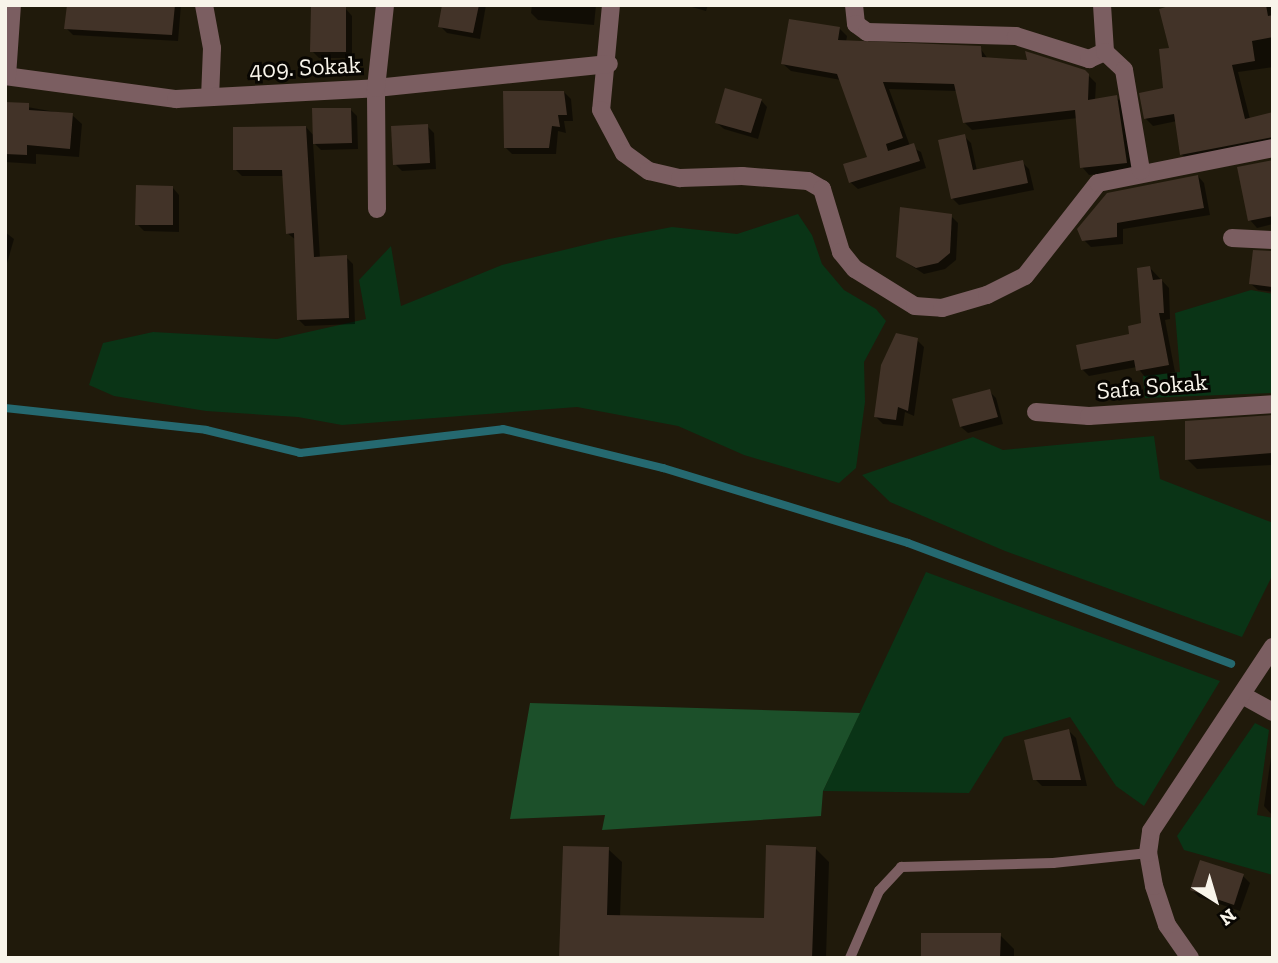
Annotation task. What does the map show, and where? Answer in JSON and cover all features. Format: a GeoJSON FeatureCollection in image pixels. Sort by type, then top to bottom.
{"type":"FeatureCollection","features":[{"type":"Feature","properties":{"kind":"street"},"geometry":{"type":"LineString","coordinates":[[6,76],[12,5]]}},
{"type":"Feature","properties":{"kind":"street"},"geometry":{"type":"LineString","coordinates":[[204,5],[212,48],[210,97]]}},
{"type":"Feature","properties":{"kind":"street"},"geometry":{"type":"LineString","coordinates":[[377,209],[376,88],[385,5]]}},
{"type":"Feature","properties":{"kind":"street"},"geometry":{"type":"LineString","coordinates":[[611,5],[608,64],[601,110],[624,153],[649,171],[680,178],[742,176],[808,181],[822,189],[841,251],[855,269],[915,306],[942,308],[987,295],[1025,276],[1098,183],[1141,172],[1273,148]]}},
{"type":"Feature","properties":{"kind":"street"},"geometry":{"type":"LineString","coordinates":[[854,5],[856,24],[867,32],[1016,36],[1089,59],[1105,52]]}},
{"type":"Feature","properties":{"kind":"street"},"geometry":{"type":"LineString","coordinates":[[1102,5],[1105,52],[1124,70],[1141,172]]}},
{"type":"Feature","properties":{"kind":"street","name":"409. Sokak"},"geometry":{"type":"LineString","coordinates":[[6,76],[176,99],[376,88],[608,64]]}},
{"type":"Feature","properties":{"kind":"street"},"geometry":{"type":"LineString","coordinates":[[1232,238],[1273,240]]}},
{"type":"Feature","properties":{"kind":"street","name":"Safa Sokak"},"geometry":{"type":"LineString","coordinates":[[1037,412],[1089,416],[1273,404]]}},
{"type":"Feature","properties":{"kind":"street"},"geometry":{"type":"LineString","coordinates":[[1190,958],[1167,925],[1148,853],[1151,831],[1273,647]]}},
{"type":"Feature","properties":{"kind":"street"},"geometry":{"type":"LineString","coordinates":[[1242,695],[1273,712]]}},
{"type":"Feature","properties":{"kind":"lane"},"geometry":{"type":"LineString","coordinates":[[850,958],[879,891],[901,867],[1053,863],[1148,853]]}},
{"type":"Feature","properties":{"kind":"green space"},"geometry":{"type":"Polygon","coordinates":[[[798,214],[812,235],[822,264],[844,290],[876,309],[886,321],[864,362],[865,402],[856,468],[839,483],[744,455],[678,426],[577,407],[342,425],[298,417],[206,411],[114,396],[89,385],[103,343],[153,332],[277,339],[366,319],[359,280],[391,246],[401,306],[502,265],[609,239],[672,227],[737,234],[798,214]]]}},
{"type":"Feature","properties":{"kind":"green space"},"geometry":{"type":"Polygon","coordinates":[[[1251,290],[1273,294],[1273,393],[1145,398],[1143,376],[1180,372],[1175,313],[1251,290]]]}},
{"type":"Feature","properties":{"kind":"green space"},"geometry":{"type":"Polygon","coordinates":[[[1154,436],[1160,479],[1273,523],[1273,574],[1242,637],[1005,551],[890,502],[862,475],[973,437],[1003,450],[1154,436]]]}},
{"type":"Feature","properties":{"kind":"green space"},"geometry":{"type":"Polygon","coordinates":[[[926,572],[1220,681],[1144,806],[1116,786],[1070,717],[1004,737],[969,793],[823,791],[926,572]]]}},
{"type":"Feature","properties":{"kind":"green space"},"geometry":{"type":"Polygon","coordinates":[[[530,703],[860,713],[823,791],[821,816],[602,830],[605,815],[510,819],[530,703]]]}},
{"type":"Feature","properties":{"kind":"green space"},"geometry":{"type":"Polygon","coordinates":[[[1255,723],[1269,730],[1257,815],[1273,818],[1273,875],[1184,850],[1177,836],[1255,723]]]}},
{"type":"Feature","properties":{"kind":"building"},"geometry":{"type":"Polygon","coordinates":[[[67,5],[175,5],[172,35],[64,29],[67,5]]]}},
{"type":"Feature","properties":{"kind":"building"},"geometry":{"type":"Polygon","coordinates":[[[442,5],[479,5],[473,33],[438,27],[442,5]]]}},
{"type":"Feature","properties":{"kind":"building"},"geometry":{"type":"Polygon","coordinates":[[[1172,5],[1266,5],[1268,16],[1273,15],[1273,37],[1252,41],[1255,61],[1232,65],[1245,119],[1273,112],[1273,137],[1180,155],[1174,114],[1144,119],[1139,93],[1163,88],[1159,49],[1169,48],[1159,9],[1172,5]]]}},
{"type":"Feature","properties":{"kind":"building"},"geometry":{"type":"Polygon","coordinates":[[[311,7],[346,7],[346,52],[310,52],[311,7]]]}},
{"type":"Feature","properties":{"kind":"building"},"geometry":{"type":"Polygon","coordinates":[[[789,19],[840,27],[838,40],[981,46],[982,57],[1027,60],[1025,51],[1085,70],[1089,74],[1088,100],[1117,95],[1127,163],[1080,168],[1075,110],[963,123],[954,84],[883,82],[903,138],[886,144],[888,151],[914,143],[920,161],[849,183],[843,164],[867,157],[837,74],[781,64],[789,19]]]}},
{"type":"Feature","properties":{"kind":"building"},"geometry":{"type":"Polygon","coordinates":[[[725,88],[762,99],[751,133],[715,123],[725,88]]]}},
{"type":"Feature","properties":{"kind":"building"},"geometry":{"type":"Polygon","coordinates":[[[503,91],[564,91],[567,115],[558,115],[560,127],[552,126],[549,148],[504,148],[503,91]]]}},
{"type":"Feature","properties":{"kind":"building"},"geometry":{"type":"Polygon","coordinates":[[[5,102],[29,103],[29,110],[73,113],[70,149],[27,145],[27,155],[5,154],[5,102]]]}},
{"type":"Feature","properties":{"kind":"building"},"geometry":{"type":"Polygon","coordinates":[[[312,108],[351,108],[352,143],[313,144],[312,108]]]}},
{"type":"Feature","properties":{"kind":"building"},"geometry":{"type":"Polygon","coordinates":[[[428,124],[430,163],[393,165],[391,126],[428,124]]]}},
{"type":"Feature","properties":{"kind":"building"},"geometry":{"type":"Polygon","coordinates":[[[306,126],[314,257],[347,255],[349,318],[297,320],[294,233],[286,234],[282,170],[233,170],[233,127],[306,126]]]}},
{"type":"Feature","properties":{"kind":"building"},"geometry":{"type":"Polygon","coordinates":[[[965,134],[973,170],[1023,160],[1028,183],[951,199],[938,140],[965,134]]]}},
{"type":"Feature","properties":{"kind":"building"},"geometry":{"type":"Polygon","coordinates":[[[1273,160],[1273,216],[1248,221],[1237,167],[1273,160]]]}},
{"type":"Feature","properties":{"kind":"building"},"geometry":{"type":"Polygon","coordinates":[[[1198,175],[1204,208],[1117,223],[1117,237],[1082,241],[1077,229],[1107,193],[1198,175]]]}},
{"type":"Feature","properties":{"kind":"building"},"geometry":{"type":"Polygon","coordinates":[[[136,185],[173,186],[173,225],[135,225],[136,185]]]}},
{"type":"Feature","properties":{"kind":"building"},"geometry":{"type":"Polygon","coordinates":[[[900,207],[952,214],[950,253],[938,263],[916,268],[896,257],[900,207]]]}},
{"type":"Feature","properties":{"kind":"building"},"geometry":{"type":"Polygon","coordinates":[[[1253,250],[1273,251],[1273,287],[1249,284],[1253,250]]]}},
{"type":"Feature","properties":{"kind":"building"},"geometry":{"type":"Polygon","coordinates":[[[1150,266],[1153,280],[1162,279],[1164,313],[1159,313],[1169,365],[1136,371],[1134,360],[1081,370],[1076,345],[1129,334],[1128,326],[1141,323],[1137,268],[1150,266]]]}},
{"type":"Feature","properties":{"kind":"building"},"geometry":{"type":"Polygon","coordinates":[[[896,333],[918,338],[908,411],[898,407],[896,420],[874,417],[881,365],[896,333]]]}},
{"type":"Feature","properties":{"kind":"building"},"geometry":{"type":"Polygon","coordinates":[[[990,389],[998,417],[960,427],[952,399],[990,389]]]}},
{"type":"Feature","properties":{"kind":"building"},"geometry":{"type":"Polygon","coordinates":[[[1273,415],[1273,453],[1185,460],[1185,421],[1273,415]]]}},
{"type":"Feature","properties":{"kind":"building"},"geometry":{"type":"Polygon","coordinates":[[[1069,729],[1081,780],[1033,780],[1024,740],[1069,729]]]}},
{"type":"Feature","properties":{"kind":"building"},"geometry":{"type":"Polygon","coordinates":[[[766,845],[816,847],[812,958],[559,958],[563,846],[609,847],[607,915],[764,918],[766,845]]]}},
{"type":"Feature","properties":{"kind":"building"},"geometry":{"type":"Polygon","coordinates":[[[1200,860],[1244,874],[1234,905],[1190,890],[1200,860]]]}},
{"type":"Feature","properties":{"kind":"building"},"geometry":{"type":"Polygon","coordinates":[[[921,933],[1001,933],[1000,958],[921,958],[921,933]]]}},
{"type":"Feature","properties":{"kind":"waterway"},"geometry":{"type":"LineString","coordinates":[[5,408],[206,430],[300,453],[503,429],[663,468],[908,543],[1231,664]]}}]}
